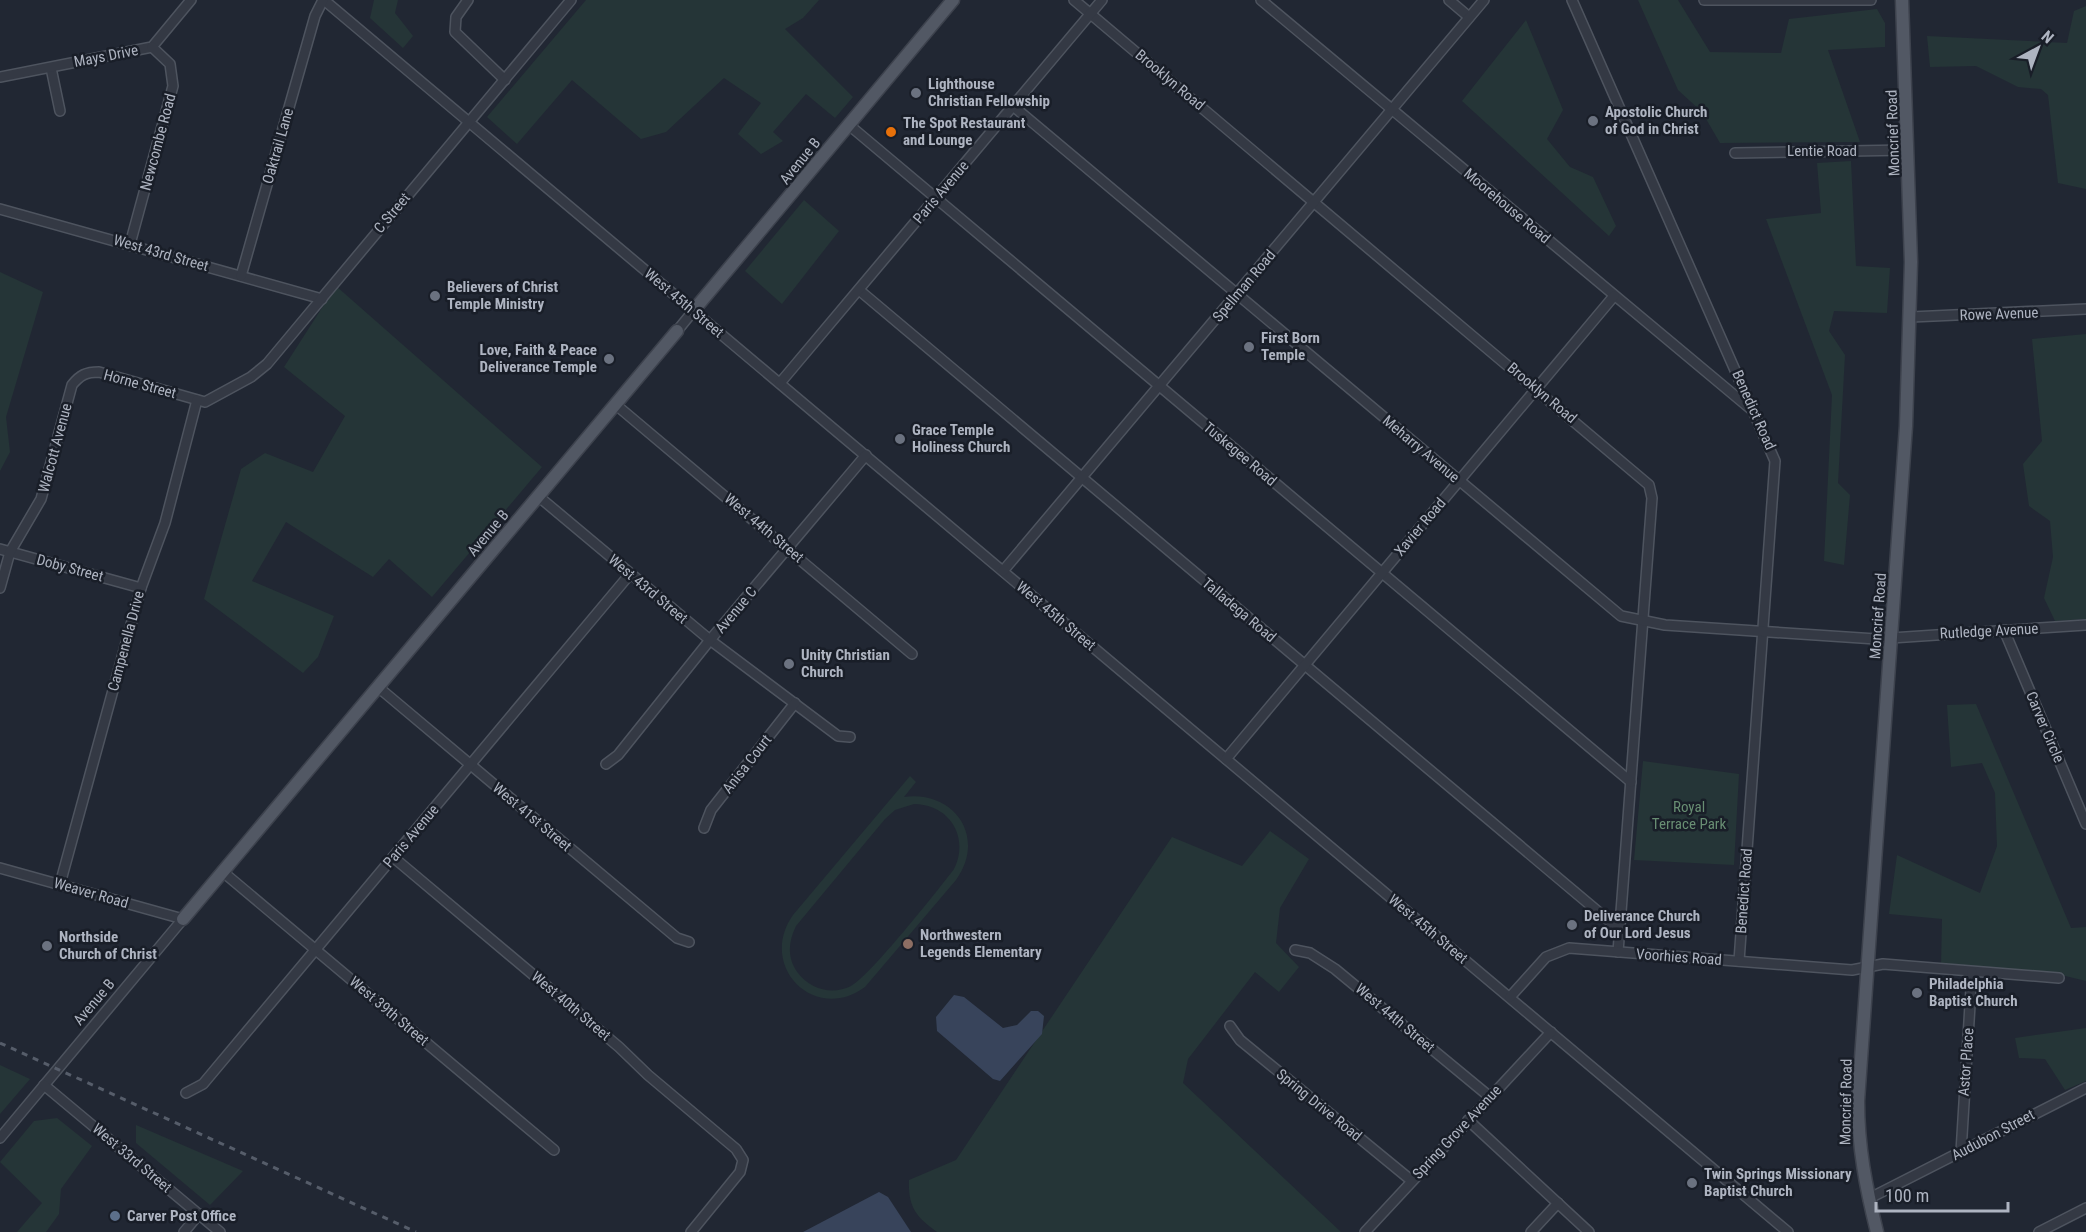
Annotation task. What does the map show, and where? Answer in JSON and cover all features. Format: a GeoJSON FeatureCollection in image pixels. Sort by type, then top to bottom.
{"type":"FeatureCollection","features":[{"type":"Feature","properties":{"kind":"main road","name":"Avenue B"},"geometry":{"type":"LineString","coordinates":[[694,310],[953,0]]}},
{"type":"Feature","properties":{"kind":"main road","name":"Moncrief Road"},"geometry":{"type":"LineString","coordinates":[[1877,1232],[1868,1199],[1858,1143],[1858,1101],[1911,317],[1902,0]]}},
{"type":"Feature","properties":{"kind":"main road","name":"Avenue B"},"geometry":{"type":"LineString","coordinates":[[183,919],[677,331]]}},
{"type":"Feature","properties":{"kind":"street","name":"Mays Drive"},"geometry":{"type":"LineString","coordinates":[[0,77],[152,47],[191,0]]}},
{"type":"Feature","properties":{"kind":"street","name":"Oaktrail Lane"},"geometry":{"type":"LineString","coordinates":[[241,276],[315,16],[323,0]]}},
{"type":"Feature","properties":{"kind":"street","name":"West 45th Street"},"geometry":{"type":"LineString","coordinates":[[323,0],[1788,1232]]}},
{"type":"Feature","properties":{"kind":"street"},"geometry":{"type":"LineString","coordinates":[[468,0],[456,17],[455,32],[505,80]]}},
{"type":"Feature","properties":{"kind":"street","name":"C Street"},"geometry":{"type":"LineString","coordinates":[[197,400],[205,402],[215,399],[259,371],[571,0]]}},
{"type":"Feature","properties":{"kind":"street","name":"Brooklyn Road"},"geometry":{"type":"LineString","coordinates":[[1074,0],[1649,485],[1652,498],[1618,952]]}},
{"type":"Feature","properties":{"kind":"street","name":"Paris Avenue"},"geometry":{"type":"LineString","coordinates":[[780,383],[1102,0]]}},
{"type":"Feature","properties":{"kind":"street","name":"Moorehouse Road"},"geometry":{"type":"LineString","coordinates":[[1261,0],[1754,411]]}},
{"type":"Feature","properties":{"kind":"street"},"geometry":{"type":"LineString","coordinates":[[1449,0],[1469,17]]}},
{"type":"Feature","properties":{"kind":"street","name":"Spellman Road"},"geometry":{"type":"LineString","coordinates":[[1003,571],[1484,0]]}},
{"type":"Feature","properties":{"kind":"street","name":"Benedict Road"},"geometry":{"type":"LineString","coordinates":[[1572,0],[1776,461],[1739,961]]}},
{"type":"Feature","properties":{"kind":"street"},"geometry":{"type":"LineString","coordinates":[[1704,0],[1871,0]]}},
{"type":"Feature","properties":{"kind":"street","name":"Newcombe Road"},"geometry":{"type":"LineString","coordinates":[[130,244],[173,86],[170,64],[152,47]]}},
{"type":"Feature","properties":{"kind":"street"},"geometry":{"type":"LineString","coordinates":[[51,68],[60,111]]}},
{"type":"Feature","properties":{"kind":"street","name":"Meharry Avenue"},"geometry":{"type":"LineString","coordinates":[[1013,106],[1614,611],[1643,622],[1876,639],[1891,637]]}},
{"type":"Feature","properties":{"kind":"street","name":"Tuskegee Road"},"geometry":{"type":"LineString","coordinates":[[849,125],[1631,782]]}},
{"type":"Feature","properties":{"kind":"street","name":"Lentie Road"},"geometry":{"type":"LineString","coordinates":[[1735,153],[1908,150]]}},
{"type":"Feature","properties":{"kind":"street","name":"West 43rd Street"},"geometry":{"type":"LineString","coordinates":[[0,209],[322,298]]}},
{"type":"Feature","properties":{"kind":"street","name":"Talladega Road"},"geometry":{"type":"LineString","coordinates":[[859,290],[1620,930]]}},
{"type":"Feature","properties":{"kind":"street","name":"Xavier Road"},"geometry":{"type":"LineString","coordinates":[[1226,759],[1614,296]]}},
{"type":"Feature","properties":{"kind":"street","name":"Rowe Avenue"},"geometry":{"type":"LineString","coordinates":[[1911,317],[2086,309]]}},
{"type":"Feature","properties":{"kind":"street","name":"Avenue B"},"geometry":{"type":"LineString","coordinates":[[677,331],[694,310]]}},
{"type":"Feature","properties":{"kind":"street","name":"Horne Street"},"geometry":{"type":"LineString","coordinates":[[83,374],[99,372],[197,400]]}},
{"type":"Feature","properties":{"kind":"street","name":"Walcott Avenue"},"geometry":{"type":"LineString","coordinates":[[0,588],[5,550],[41,499],[72,386],[83,374]]}},
{"type":"Feature","properties":{"kind":"street","name":"Campenella Drive"},"geometry":{"type":"LineString","coordinates":[[60,884],[141,588],[165,523],[197,400]]}},
{"type":"Feature","properties":{"kind":"street","name":"West 44th Street"},"geometry":{"type":"LineString","coordinates":[[615,404],[912,654]]}},
{"type":"Feature","properties":{"kind":"street","name":"Avenue C"},"geometry":{"type":"LineString","coordinates":[[606,764],[618,755],[710,640],[866,455]]}},
{"type":"Feature","properties":{"kind":"street","name":"West 43rd Street"},"geometry":{"type":"LineString","coordinates":[[538,496],[710,640],[838,736],[850,737]]}},
{"type":"Feature","properties":{"kind":"street","name":"Doby Street"},"geometry":{"type":"LineString","coordinates":[[5,550],[141,588]]}},
{"type":"Feature","properties":{"kind":"street","name":"Paris Avenue"},"geometry":{"type":"LineString","coordinates":[[186,1093],[202,1084],[630,574]]}},
{"type":"Feature","properties":{"kind":"street","name":"Rutledge Avenue"},"geometry":{"type":"LineString","coordinates":[[1891,637],[2086,626]]}},
{"type":"Feature","properties":{"kind":"street","name":"Carver Circle"},"geometry":{"type":"LineString","coordinates":[[2004,630],[2086,824]]}},
{"type":"Feature","properties":{"kind":"street","name":"West 41st Street"},"geometry":{"type":"LineString","coordinates":[[378,687],[677,938],[689,942]]}},
{"type":"Feature","properties":{"kind":"street","name":"Anisa Court"},"geometry":{"type":"LineString","coordinates":[[704,828],[711,810],[795,704]]}},
{"type":"Feature","properties":{"kind":"street","name":"West 40th Street"},"geometry":{"type":"LineString","coordinates":[[393,857],[619,1047],[648,1075],[736,1149],[742,1160],[740,1172],[691,1232]]}},
{"type":"Feature","properties":{"kind":"street","name":"Weaver Road"},"geometry":{"type":"LineString","coordinates":[[0,868],[183,919]]}},
{"type":"Feature","properties":{"kind":"street","name":"West 39th Street"},"geometry":{"type":"LineString","coordinates":[[223,872],[554,1150]]}},
{"type":"Feature","properties":{"kind":"street","name":"Avenue B"},"geometry":{"type":"LineString","coordinates":[[0,1138],[183,919]]}},
{"type":"Feature","properties":{"kind":"street","name":"Voorhies Road"},"geometry":{"type":"LineString","coordinates":[[1510,997],[1553,952],[1569,948],[1852,970],[1883,964],[2059,978]]}},
{"type":"Feature","properties":{"kind":"street","name":"West 44th Street"},"geometry":{"type":"LineString","coordinates":[[1295,950],[1310,953],[1335,969],[1490,1096]]}},
{"type":"Feature","properties":{"kind":"street","name":"Astor Place"},"geometry":{"type":"LineString","coordinates":[[1961,1152],[1972,972]]}},
{"type":"Feature","properties":{"kind":"street","name":"Spring Drive Road"},"geometry":{"type":"LineString","coordinates":[[1230,1026],[1240,1040],[1412,1181]]}},
{"type":"Feature","properties":{"kind":"street","name":"Spring Grove Avenue"},"geometry":{"type":"LineString","coordinates":[[1365,1232],[1551,1032]]}},
{"type":"Feature","properties":{"kind":"street","name":"West 33rd Street"},"geometry":{"type":"LineString","coordinates":[[44,1085],[220,1232]]}},
{"type":"Feature","properties":{"kind":"street","name":"Audubon Street"},"geometry":{"type":"LineString","coordinates":[[1868,1199],[2086,1088]]}},
{"type":"Feature","properties":{"kind":"street"},"geometry":{"type":"LineString","coordinates":[[1468,1120],[1589,1232]]}},
{"type":"Feature","properties":{"kind":"street"},"geometry":{"type":"LineString","coordinates":[[1531,1232],[1558,1203]]}},
{"type":"Feature","properties":{"kind":"street"},"geometry":{"type":"LineString","coordinates":[[2039,1232],[2086,1208]]}},
{"type":"Feature","properties":{"kind":"street"},"geometry":{"type":"LineString","coordinates":[[184,1232],[199,1214]]}},
{"type":"Feature","properties":{"kind":"green space"},"geometry":{"type":"Polygon","coordinates":[[[374,0],[398,0],[395,13],[413,36],[403,48],[370,18],[374,0]]]}},
{"type":"Feature","properties":{"kind":"green space"},"geometry":{"type":"Polygon","coordinates":[[[586,0],[819,0],[803,18],[785,29],[853,97],[835,118],[806,94],[773,132],[783,141],[761,154],[738,134],[761,103],[724,78],[666,132],[641,139],[572,80],[517,144],[487,117],[586,0]]]}},
{"type":"Feature","properties":{"kind":"green space"},"geometry":{"type":"Polygon","coordinates":[[[1638,0],[1678,0],[1710,52],[1781,53],[1789,19],[1877,9],[1885,23],[1885,47],[1828,50],[1860,142],[1720,143],[1702,112],[1678,90],[1638,0]]]}},
{"type":"Feature","properties":{"kind":"green space"},"geometry":{"type":"Polygon","coordinates":[[[2086,6],[2086,189],[2058,183],[2048,95],[2041,89],[2018,87],[1976,66],[1930,67],[1927,36],[2067,43],[2074,11],[2086,6]]]}},
{"type":"Feature","properties":{"kind":"green space"},"geometry":{"type":"Polygon","coordinates":[[[1526,20],[1563,110],[1547,139],[1570,167],[1593,177],[1616,226],[1609,236],[1462,101],[1526,20]]]}},
{"type":"Feature","properties":{"kind":"green space"},"geometry":{"type":"Polygon","coordinates":[[[1851,161],[1856,266],[1890,268],[1887,313],[1834,311],[1829,331],[1845,355],[1838,483],[1850,495],[1844,565],[1824,561],[1832,395],[1766,219],[1821,213],[1817,163],[1851,161]]]}},
{"type":"Feature","properties":{"kind":"green space"},"geometry":{"type":"Polygon","coordinates":[[[804,200],[839,231],[782,304],[745,271],[804,200]]]}},
{"type":"Feature","properties":{"kind":"green space"},"geometry":{"type":"Polygon","coordinates":[[[0,272],[43,292],[6,417],[10,452],[0,471],[0,272]]]}},
{"type":"Feature","properties":{"kind":"green space"},"geometry":{"type":"Polygon","coordinates":[[[336,286],[542,467],[432,597],[389,559],[373,577],[286,522],[252,581],[334,616],[318,657],[303,673],[204,599],[241,469],[265,453],[313,472],[345,416],[284,367],[336,286]]]}},
{"type":"Feature","properties":{"kind":"green space"},"geometry":{"type":"Polygon","coordinates":[[[2086,334],[2086,619],[2055,621],[2044,598],[2053,557],[2050,521],[2029,506],[2023,464],[2042,441],[2032,339],[2086,334]]]}},
{"type":"Feature","properties":{"kind":"green space"},"geometry":{"type":"Polygon","coordinates":[[[1976,704],[2071,928],[2086,927],[2086,981],[2057,974],[1941,965],[1942,919],[1889,914],[1897,855],[1980,893],[1997,846],[1995,793],[1982,763],[1951,767],[1947,705],[1976,704]]]}},
{"type":"Feature","properties":{"kind":"green space","name":"Royal Terrace Park"},"geometry":{"type":"Polygon","coordinates":[[[1643,761],[1739,774],[1734,865],[1634,860],[1643,761]]]}},
{"type":"Feature","properties":{"kind":"green space"},"geometry":{"type":"Polygon","coordinates":[[[910,776],[916,782],[904,797],[922,797],[938,801],[951,809],[960,820],[966,833],[968,848],[965,864],[956,880],[865,987],[846,997],[828,999],[811,994],[797,984],[787,970],[782,953],[784,934],[793,915],[910,776]],[[914,804],[895,810],[885,819],[796,926],[791,938],[790,956],[794,968],[803,979],[823,989],[837,990],[851,986],[904,932],[954,869],[958,857],[958,834],[946,816],[926,805],[914,804]]]}},
{"type":"Feature","properties":{"kind":"green space"},"geometry":{"type":"Polygon","coordinates":[[[1270,831],[1309,859],[1280,908],[1276,943],[1299,967],[1279,992],[1255,972],[1188,1059],[1183,1083],[1341,1232],[937,1232],[924,1221],[912,1204],[909,1180],[956,1160],[1172,837],[1242,866],[1270,831]]]}},
{"type":"Feature","properties":{"kind":"green space"},"geometry":{"type":"Polygon","coordinates":[[[2086,1028],[2086,1081],[2065,1090],[2045,1059],[2019,1058],[2015,1038],[2086,1028]]]}},
{"type":"Feature","properties":{"kind":"green space"},"geometry":{"type":"Polygon","coordinates":[[[0,1065],[30,1079],[0,1114],[0,1065]]]}},
{"type":"Feature","properties":{"kind":"green space"},"geometry":{"type":"Polygon","coordinates":[[[57,1118],[92,1146],[61,1189],[59,1214],[46,1232],[17,1232],[42,1203],[0,1162],[34,1121],[57,1118]]]}},
{"type":"Feature","properties":{"kind":"green space"},"geometry":{"type":"Polygon","coordinates":[[[136,1125],[243,1171],[210,1205],[136,1143],[136,1125]]]}},
{"type":"Feature","properties":{"kind":"water"},"geometry":{"type":"Polygon","coordinates":[[[954,995],[964,997],[1003,1028],[1017,1025],[1031,1011],[1038,1011],[1044,1016],[1042,1034],[1000,1081],[993,1079],[937,1031],[936,1017],[954,995]]]}},
{"type":"Feature","properties":{"kind":"water"},"geometry":{"type":"Polygon","coordinates":[[[879,1192],[888,1197],[911,1232],[803,1232],[879,1192]]]}},
{"type":"Feature","properties":{"kind":"railway"},"geometry":{"type":"LineString","coordinates":[[0,1043],[416,1232]]}},
{"type":"Feature","properties":{"kind":"place","name":"Lighthouse Christian Fellowship"},"geometry":{"type":"Point","coordinates":[916,93]}},
{"type":"Feature","properties":{"kind":"place","name":"Apostolic Church of God in Christ"},"geometry":{"type":"Point","coordinates":[1593,121]}},
{"type":"Feature","properties":{"kind":"place","name":"The Spot Restaurant and Lounge"},"geometry":{"type":"Point","coordinates":[891,132]}},
{"type":"Feature","properties":{"kind":"place","name":"Believers of Christ Temple Ministry"},"geometry":{"type":"Point","coordinates":[435,296]}},
{"type":"Feature","properties":{"kind":"place","name":"First Born Temple"},"geometry":{"type":"Point","coordinates":[1249,347]}},
{"type":"Feature","properties":{"kind":"place","name":"Love, Faith & Peace Deliverance Temple"},"geometry":{"type":"Point","coordinates":[609,359]}},
{"type":"Feature","properties":{"kind":"place","name":"Grace Temple Holiness Church"},"geometry":{"type":"Point","coordinates":[900,439]}},
{"type":"Feature","properties":{"kind":"place","name":"Unity Christian Church"},"geometry":{"type":"Point","coordinates":[789,664]}},
{"type":"Feature","properties":{"kind":"place","name":"Deliverance Church of Our Lord Jesus"},"geometry":{"type":"Point","coordinates":[1572,925]}},
{"type":"Feature","properties":{"kind":"place","name":"Northwestern Legends Elementary"},"geometry":{"type":"Point","coordinates":[908,944]}},
{"type":"Feature","properties":{"kind":"place","name":"Northside Church of Christ"},"geometry":{"type":"Point","coordinates":[47,946]}},
{"type":"Feature","properties":{"kind":"place","name":"Philadelphia Baptist Church"},"geometry":{"type":"Point","coordinates":[1917,993]}},
{"type":"Feature","properties":{"kind":"place","name":"Twin Springs Missionary Baptist Church"},"geometry":{"type":"Point","coordinates":[1692,1183]}},
{"type":"Feature","properties":{"kind":"place","name":"Carver Post Office"},"geometry":{"type":"Point","coordinates":[115,1216]}}]}
